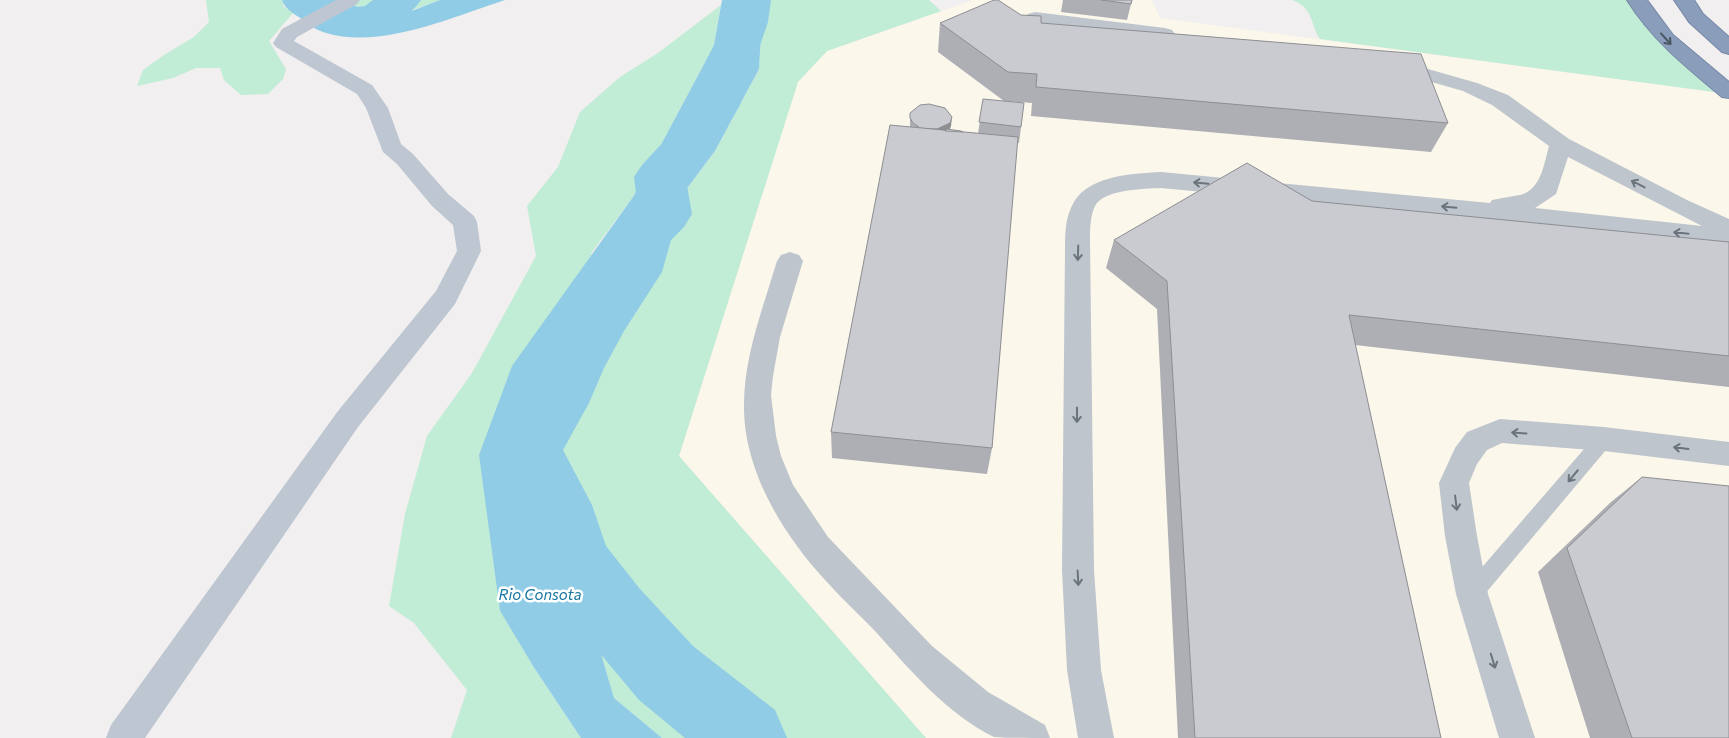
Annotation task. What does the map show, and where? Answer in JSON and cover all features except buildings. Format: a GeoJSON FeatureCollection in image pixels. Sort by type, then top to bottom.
{"type":"FeatureCollection","features":[{"type":"Feature","properties":{"kind":"highway"},"geometry":{"type":"LineString","coordinates":[[1637,0],[1653,24],[1671,44],[1729,92]]}},
{"type":"Feature","properties":{"kind":"highway"},"geometry":{"type":"LineString","coordinates":[[1684,0],[1696,18],[1729,48]]}},
{"type":"Feature","properties":{"kind":"street"},"geometry":{"type":"LineString","coordinates":[[124,738],[348,419],[446,297],[469,251],[465,222],[440,200],[405,159],[391,147],[377,108],[365,90],[283,43],[290,32],[349,0]]}},
{"type":"Feature","properties":{"kind":"street"},"geometry":{"type":"LineString","coordinates":[[1035,18],[1181,36]]}},
{"type":"Feature","properties":{"kind":"street"},"geometry":{"type":"LineString","coordinates":[[1375,61],[1478,90],[1500,100],[1561,144],[1679,206],[1729,229]]}},
{"type":"Feature","properties":{"kind":"street"},"geometry":{"type":"LineString","coordinates":[[1479,210],[1528,202],[1548,188],[1561,144]]}},
{"type":"Feature","properties":{"kind":"street"},"geometry":{"type":"LineString","coordinates":[[1096,738],[1084,670],[1078,570],[1077,276],[1079,230],[1083,205],[1097,192],[1124,182],[1162,180],[1479,210],[1729,238]]}},
{"type":"Feature","properties":{"kind":"street"},"geometry":{"type":"LineString","coordinates":[[790,261],[761,361],[757,388],[758,416],[763,444],[772,475],[787,506],[830,563],[891,625],[922,661],[960,693],[1032,738]]}},
{"type":"Feature","properties":{"kind":"street"},"geometry":{"type":"LineString","coordinates":[[1517,738],[1472,594],[1457,513],[1454,483],[1465,457],[1477,441],[1500,431],[1604,438],[1729,454]]}},
{"type":"Feature","properties":{"kind":"lane"},"geometry":{"type":"LineString","coordinates":[[1472,594],[1604,438]]}},
{"type":"Feature","properties":{"kind":"shaded area"},"geometry":{"type":"Polygon","coordinates":[[[973,0],[1152,0],[1160,18],[1729,94],[1729,738],[926,738],[679,456],[798,82],[827,51],[973,0]]]}},
{"type":"Feature","properties":{"kind":"green space"},"geometry":{"type":"Polygon","coordinates":[[[206,0],[282,0],[284,7],[293,13],[269,41],[286,69],[283,79],[268,94],[241,95],[224,80],[220,68],[196,68],[173,78],[137,86],[143,70],[194,37],[209,22],[206,0]]]}},
{"type":"Feature","properties":{"kind":"green space"},"geometry":{"type":"Polygon","coordinates":[[[350,0],[440,0],[387,17],[359,20],[332,17],[350,0]]]}},
{"type":"Feature","properties":{"kind":"green space"},"geometry":{"type":"Polygon","coordinates":[[[763,0],[929,0],[941,11],[827,51],[798,82],[679,456],[926,738],[662,738],[614,698],[558,506],[547,445],[558,403],[621,264],[646,233],[685,191],[715,151],[759,69],[763,0]]]}},
{"type":"Feature","properties":{"kind":"green space"},"geometry":{"type":"Polygon","coordinates":[[[1292,0],[1637,0],[1729,94],[1320,39],[1308,12],[1299,3],[1292,0]]]}},
{"type":"Feature","properties":{"kind":"green space"},"geometry":{"type":"Polygon","coordinates":[[[721,5],[714,45],[702,68],[633,197],[592,252],[500,611],[533,666],[581,738],[451,738],[467,690],[414,623],[389,606],[405,514],[427,436],[472,373],[536,256],[527,206],[558,167],[580,112],[620,77],[658,53],[721,5]]]}},
{"type":"Feature","properties":{"kind":"water"},"geometry":{"type":"Polygon","coordinates":[[[282,0],[316,0],[332,17],[350,21],[409,12],[440,0],[505,0],[439,23],[391,35],[344,37],[320,31],[313,27],[291,12],[282,0]]]}},
{"type":"Feature","properties":{"kind":"water","name":"Rio Consota"},"geometry":{"type":"Polygon","coordinates":[[[722,0],[763,0],[759,69],[715,151],[685,191],[646,233],[621,264],[558,403],[547,445],[558,506],[614,698],[662,738],[581,738],[533,666],[500,611],[479,455],[512,366],[633,197],[702,68],[714,45],[722,0]]]}},
{"type":"Feature","properties":{"kind":"waterway"},"geometry":{"type":"LineString","coordinates":[[312,0],[350,21],[378,17],[400,0]]}},
{"type":"Feature","properties":{"kind":"waterway"},"geometry":{"type":"LineString","coordinates":[[747,738],[666,673],[614,614],[576,563],[558,505],[529,450],[558,403],[574,366],[603,316],[634,272],[646,233],[665,214],[660,177],[686,148],[715,107],[746,22],[750,0]]}}]}
